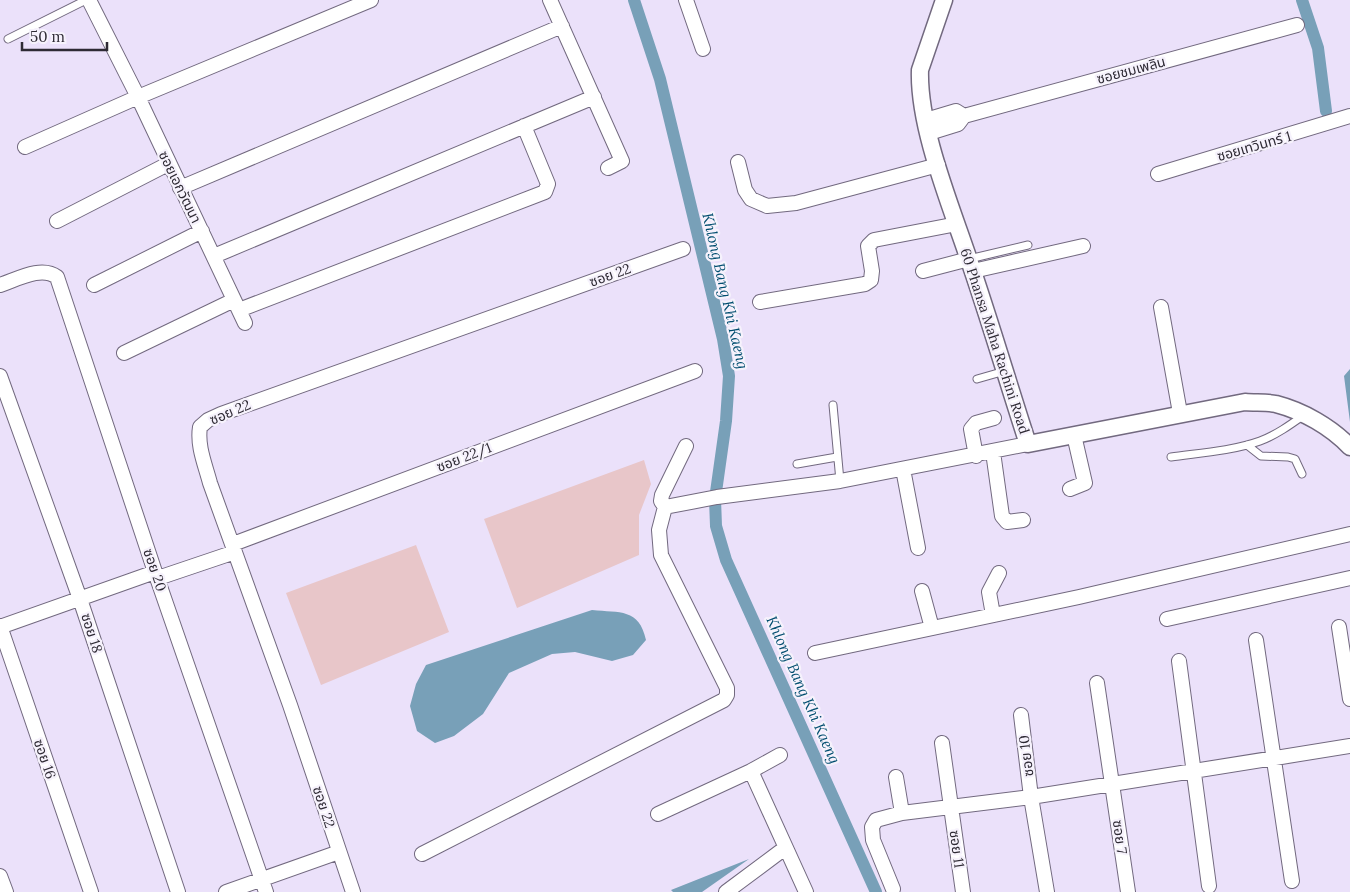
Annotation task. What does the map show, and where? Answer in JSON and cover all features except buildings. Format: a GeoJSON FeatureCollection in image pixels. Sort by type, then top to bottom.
{"type":"FeatureCollection","features":[{"type":"Feature","properties":{"kind":"street"},"geometry":{"type":"LineString","coordinates":[[25,148],[138,97],[371,0]]}},
{"type":"Feature","properties":{"kind":"street"},"geometry":{"type":"LineString","coordinates":[[550,0],[622,161],[608,168]]}},
{"type":"Feature","properties":{"kind":"street"},"geometry":{"type":"LineString","coordinates":[[686,0],[703,49]]}},
{"type":"Feature","properties":{"kind":"street","name":"60 Phansa Maha Rachini Road"},"geometry":{"type":"LineString","coordinates":[[944,0],[920,70],[919,82],[938,165],[1006,370],[1028,444],[1180,413],[1245,402],[1274,404],[1304,415],[1314,420],[1350,447]]}},
{"type":"Feature","properties":{"kind":"street","name":"ซอยเอกวัฒนา"},"geometry":{"type":"LineString","coordinates":[[90,1],[138,97],[245,324]]}},
{"type":"Feature","properties":{"kind":"street","name":"ซอยชมเพลิน"},"geometry":{"type":"LineString","coordinates":[[928,126],[958,124],[964,116],[1297,25]]}},
{"type":"Feature","properties":{"kind":"street"},"geometry":{"type":"LineString","coordinates":[[180,188],[562,26]]}},
{"type":"Feature","properties":{"kind":"street"},"geometry":{"type":"LineString","coordinates":[[214,256],[594,97]]}},
{"type":"Feature","properties":{"kind":"street","name":"ซอยเทวินทร์ 1"},"geometry":{"type":"LineString","coordinates":[[1158,174],[1350,116]]}},
{"type":"Feature","properties":{"kind":"street"},"geometry":{"type":"LineString","coordinates":[[124,353],[236,305],[545,192],[548,184],[524,126]]}},
{"type":"Feature","properties":{"kind":"street"},"geometry":{"type":"LineString","coordinates":[[738,162],[745,190],[751,200],[767,206],[796,202],[938,165]]}},
{"type":"Feature","properties":{"kind":"street"},"geometry":{"type":"LineString","coordinates":[[57,221],[168,164]]}},
{"type":"Feature","properties":{"kind":"street"},"geometry":{"type":"LineString","coordinates":[[760,302],[865,284],[871,280],[872,271],[868,246],[874,240],[957,224]]}},
{"type":"Feature","properties":{"kind":"street"},"geometry":{"type":"LineString","coordinates":[[94,285],[202,231]]}},
{"type":"Feature","properties":{"kind":"street"},"geometry":{"type":"LineString","coordinates":[[923,271],[1083,246]]}},
{"type":"Feature","properties":{"kind":"street","name":"ซอย 22"},"geometry":{"type":"LineString","coordinates":[[353,892],[290,705],[201,453],[200,427],[208,420],[683,249]]}},
{"type":"Feature","properties":{"kind":"street","name":"ซอย 20"},"geometry":{"type":"LineString","coordinates":[[0,285],[39,272],[52,273],[61,287],[156,575],[264,886]]}},
{"type":"Feature","properties":{"kind":"street"},"geometry":{"type":"LineString","coordinates":[[1161,307],[1180,413]]}},
{"type":"Feature","properties":{"kind":"street","name":"ซอย 22/1"},"geometry":{"type":"LineString","coordinates":[[0,627],[234,548],[695,371]]}},
{"type":"Feature","properties":{"kind":"street","name":"ซอย 18"},"geometry":{"type":"LineString","coordinates":[[0,376],[80,599],[178,892]]}},
{"type":"Feature","properties":{"kind":"street"},"geometry":{"type":"LineString","coordinates":[[976,456],[970,429],[976,423],[994,418]]}},
{"type":"Feature","properties":{"kind":"street"},"geometry":{"type":"LineString","coordinates":[[1070,489],[1085,483],[1074,436]]}},
{"type":"Feature","properties":{"kind":"street"},"geometry":{"type":"LineString","coordinates":[[665,507],[695,503],[718,497],[840,481],[976,456],[1028,444]]}},
{"type":"Feature","properties":{"kind":"street"},"geometry":{"type":"LineString","coordinates":[[665,507],[661,501],[662,495],[686,446]]}},
{"type":"Feature","properties":{"kind":"street"},"geometry":{"type":"LineString","coordinates":[[993,452],[1002,516],[1007,522],[1023,520]]}},
{"type":"Feature","properties":{"kind":"street"},"geometry":{"type":"LineString","coordinates":[[903,469],[918,548]]}},
{"type":"Feature","properties":{"kind":"street"},"geometry":{"type":"LineString","coordinates":[[422,854],[724,700],[727,695],[727,688],[661,555],[658,530],[665,507]]}},
{"type":"Feature","properties":{"kind":"street"},"geometry":{"type":"LineString","coordinates":[[815,653],[993,615],[1350,534]]}},
{"type":"Feature","properties":{"kind":"street"},"geometry":{"type":"LineString","coordinates":[[993,615],[989,592],[998,573]]}},
{"type":"Feature","properties":{"kind":"street"},"geometry":{"type":"LineString","coordinates":[[1167,619],[1350,578]]}},
{"type":"Feature","properties":{"kind":"street"},"geometry":{"type":"LineString","coordinates":[[922,591],[932,628]]}},
{"type":"Feature","properties":{"kind":"street","name":"ซอย 16"},"geometry":{"type":"LineString","coordinates":[[0,627],[91,892]]}},
{"type":"Feature","properties":{"kind":"street"},"geometry":{"type":"LineString","coordinates":[[1339,627],[1350,700]]}},
{"type":"Feature","properties":{"kind":"street"},"geometry":{"type":"LineString","coordinates":[[1256,640],[1292,881]]}},
{"type":"Feature","properties":{"kind":"street"},"geometry":{"type":"LineString","coordinates":[[1179,661],[1209,886]]}},
{"type":"Feature","properties":{"kind":"street","name":"ซอย 7"},"geometry":{"type":"LineString","coordinates":[[1097,683],[1128,892]]}},
{"type":"Feature","properties":{"kind":"street","name":"ซอย 10"},"geometry":{"type":"LineString","coordinates":[[1021,715],[1031,797],[1047,892]]}},
{"type":"Feature","properties":{"kind":"street","name":"ซอย 11"},"geometry":{"type":"LineString","coordinates":[[942,743],[963,892]]}},
{"type":"Feature","properties":{"kind":"street"},"geometry":{"type":"LineString","coordinates":[[893,889],[873,840],[872,827],[876,820],[902,813],[1031,797],[1350,746]]}},
{"type":"Feature","properties":{"kind":"street"},"geometry":{"type":"LineString","coordinates":[[658,814],[751,771],[780,755]]}},
{"type":"Feature","properties":{"kind":"street"},"geometry":{"type":"LineString","coordinates":[[751,771],[806,892]]}},
{"type":"Feature","properties":{"kind":"street"},"geometry":{"type":"LineString","coordinates":[[896,778],[902,813]]}},
{"type":"Feature","properties":{"kind":"street"},"geometry":{"type":"LineString","coordinates":[[726,892],[786,848]]}},
{"type":"Feature","properties":{"kind":"street"},"geometry":{"type":"LineString","coordinates":[[226,892],[264,886],[339,852]]}},
{"type":"Feature","properties":{"kind":"street"},"geometry":{"type":"LineString","coordinates":[[0,876],[6,892]]}},
{"type":"Feature","properties":{"kind":"lane"},"geometry":{"type":"LineString","coordinates":[[8,39],[90,1]]}},
{"type":"Feature","properties":{"kind":"lane"},"geometry":{"type":"LineString","coordinates":[[971,265],[1028,245]]}},
{"type":"Feature","properties":{"kind":"lane"},"geometry":{"type":"LineString","coordinates":[[977,379],[1006,370]]}},
{"type":"Feature","properties":{"kind":"lane"},"geometry":{"type":"LineString","coordinates":[[833,405],[840,481]]}},
{"type":"Feature","properties":{"kind":"lane"},"geometry":{"type":"LineString","coordinates":[[1171,457],[1247,445],[1282,430],[1304,415]]}},
{"type":"Feature","properties":{"kind":"lane"},"geometry":{"type":"LineString","coordinates":[[1247,445],[1261,456],[1295,459],[1302,474]]}},
{"type":"Feature","properties":{"kind":"lane"},"geometry":{"type":"LineString","coordinates":[[797,464],[837,457]]}},
{"type":"Feature","properties":{"kind":"shaded area"},"geometry":{"type":"Polygon","coordinates":[[[644,460],[651,484],[639,515],[639,555],[517,608],[484,519],[644,460]]]}},
{"type":"Feature","properties":{"kind":"shaded area"},"geometry":{"type":"Polygon","coordinates":[[[416,545],[449,632],[321,685],[286,593],[416,545]]]}},
{"type":"Feature","properties":{"kind":"water"},"geometry":{"type":"Polygon","coordinates":[[[1350,369],[1350,422],[1344,376],[1350,369]]]}},
{"type":"Feature","properties":{"kind":"water"},"geometry":{"type":"Polygon","coordinates":[[[592,610],[620,612],[633,617],[639,622],[646,640],[633,655],[612,661],[575,652],[552,654],[509,673],[483,714],[454,736],[435,743],[417,731],[410,706],[416,684],[426,665],[592,610]]]}},
{"type":"Feature","properties":{"kind":"water"},"geometry":{"type":"Polygon","coordinates":[[[749,859],[702,892],[673,892],[671,890],[749,859]]]}},
{"type":"Feature","properties":{"kind":"waterway","name":"Khlong Bang Khi Kaeng"},"geometry":{"type":"LineString","coordinates":[[634,0],[660,79],[723,339],[729,376],[726,421],[715,499],[716,526],[726,560],[876,892]]}},
{"type":"Feature","properties":{"kind":"waterway"},"geometry":{"type":"LineString","coordinates":[[1302,0],[1318,48],[1326,111]]}}]}
